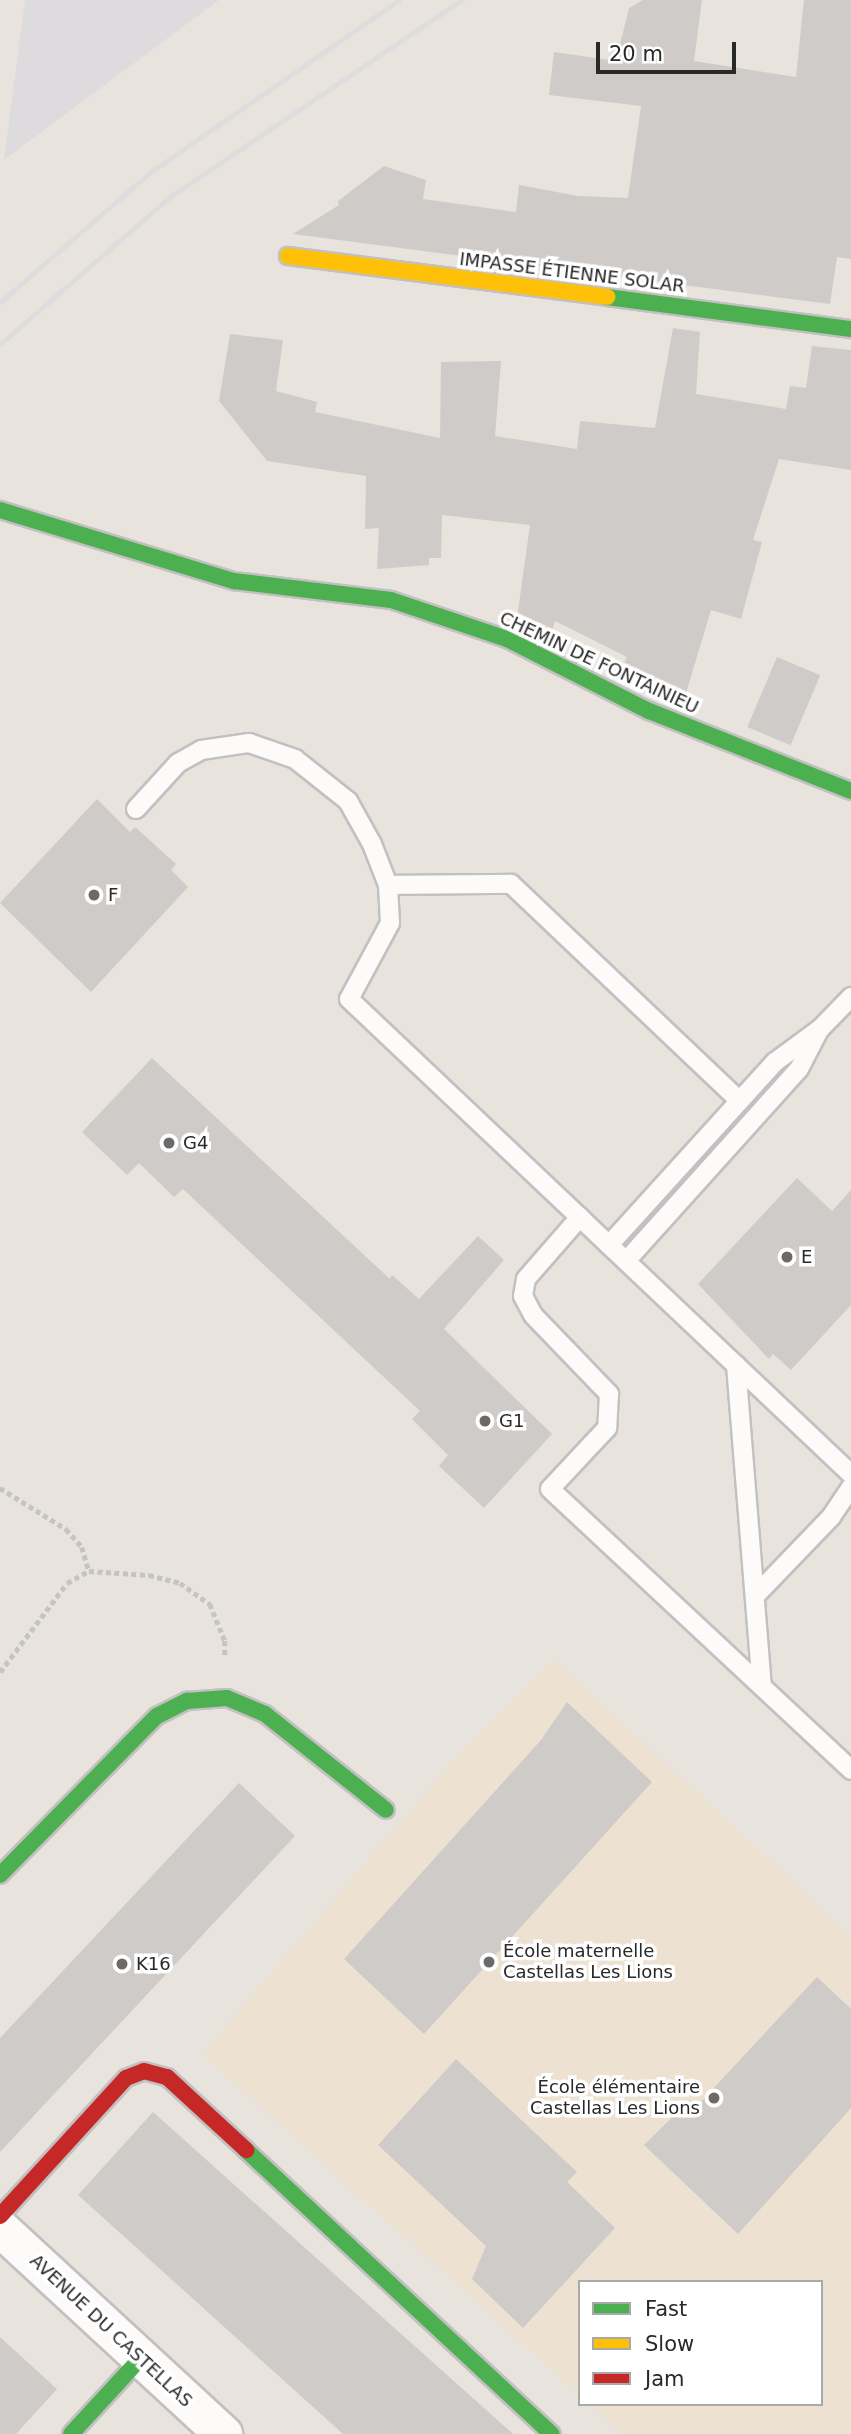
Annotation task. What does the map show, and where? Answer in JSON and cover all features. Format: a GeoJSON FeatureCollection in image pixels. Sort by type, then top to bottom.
{"type":"FeatureCollection","features":[{"type":"Feature","properties":{"kind":"street","name":"IMPASSE ÉTIENNE SOLAR"},"geometry":{"type":"LineString","coordinates":[[288,256],[851,329]]}},
{"type":"Feature","properties":{"kind":"street","name":"CHEMIN DE FONTAINIEU"},"geometry":{"type":"LineString","coordinates":[[0,510],[234,581],[391,600],[508,639],[649,711],[851,791]]}},
{"type":"Feature","properties":{"kind":"street"},"geometry":{"type":"LineString","coordinates":[[0,1875],[157,1716],[187,1701],[227,1698],[265,1714],[386,1810]]}},
{"type":"Feature","properties":{"kind":"street"},"geometry":{"type":"LineString","coordinates":[[0,2217],[126,2078],[144,2071],[167,2077],[552,2434]]}},
{"type":"Feature","properties":{"kind":"street","name":"AVENUE DU CASTELLAS"},"geometry":{"type":"LineString","coordinates":[[0,2228],[139,2360],[223,2434]]}},
{"type":"Feature","properties":{"kind":"street"},"geometry":{"type":"LineString","coordinates":[[71,2434],[139,2360]]}},
{"type":"Feature","properties":{"kind":"lane"},"geometry":{"type":"LineString","coordinates":[[136,809],[178,763],[201,750],[249,743],[295,758],[348,801],[372,844],[388,885],[390,923],[349,999],[851,1474]]}},
{"type":"Feature","properties":{"kind":"lane"},"geometry":{"type":"LineString","coordinates":[[388,885],[511,884],[739,1100]]}},
{"type":"Feature","properties":{"kind":"lane"},"geometry":{"type":"LineString","coordinates":[[609,1245],[775,1062],[820,1029],[851,997]]}},
{"type":"Feature","properties":{"kind":"lane"},"geometry":{"type":"LineString","coordinates":[[626,1261],[799,1069],[820,1029]]}},
{"type":"Feature","properties":{"kind":"lane"},"geometry":{"type":"LineString","coordinates":[[580,1217],[526,1279],[523,1296],[533,1315],[609,1394],[607,1428],[550,1489],[851,1770]]}},
{"type":"Feature","properties":{"kind":"lane"},"geometry":{"type":"LineString","coordinates":[[736,1365],[762,1686]]}},
{"type":"Feature","properties":{"kind":"lane"},"geometry":{"type":"LineString","coordinates":[[755,1596],[831,1517],[851,1487]]}},
{"type":"Feature","properties":{"kind":"path"},"geometry":{"type":"LineString","coordinates":[[0,1488],[66,1530],[82,1547],[89,1571]]}},
{"type":"Feature","properties":{"kind":"path"},"geometry":{"type":"LineString","coordinates":[[0,1672],[67,1583],[89,1571],[169,1580],[210,1604],[225,1641],[227,1698]]}},
{"type":"Feature","properties":{"kind":"shaded area"},"geometry":{"type":"Polygon","coordinates":[[[25,0],[219,0],[4,160],[25,0]]]}},
{"type":"Feature","properties":{"kind":"shaded area"},"geometry":{"type":"Polygon","coordinates":[[[554,1659],[851,1937],[851,2434],[621,2434],[591,2406],[823,2406],[823,2280],[578,2280],[578,2393],[202,2054],[453,1761],[554,1659]]]}},
{"type":"Feature","properties":{"kind":"building"},"geometry":{"type":"Polygon","coordinates":[[[643,0],[702,0],[694,61],[796,77],[804,0],[851,0],[851,259],[837,257],[830,304],[293,234],[339,205],[338,201],[384,166],[426,180],[423,199],[516,212],[519,185],[578,196],[628,198],[641,106],[549,95],[554,52],[616,61],[629,8],[643,0]]]}},
{"type":"Feature","properties":{"kind":"building"},"geometry":{"type":"Polygon","coordinates":[[[673,328],[700,332],[696,394],[786,409],[790,386],[806,388],[812,346],[851,350],[851,470],[779,459],[753,540],[762,542],[741,619],[711,610],[686,693],[620,670],[627,657],[555,621],[551,634],[517,618],[530,525],[442,515],[441,558],[429,558],[429,565],[377,569],[379,528],[365,529],[366,476],[267,461],[219,401],[230,334],[283,340],[276,391],[317,402],[315,412],[440,438],[441,362],[501,361],[495,436],[577,449],[580,421],[655,428],[673,328]]]}},
{"type":"Feature","properties":{"kind":"building"},"geometry":{"type":"Polygon","coordinates":[[[777,657],[820,675],[791,745],[747,727],[777,657]]]}},
{"type":"Feature","properties":{"kind":"building","name":"F"},"geometry":{"type":"Polygon","coordinates":[[[97,799],[130,832],[135,827],[176,864],[171,870],[188,887],[91,992],[0,903],[97,799]]]}},
{"type":"Feature","properties":{"kind":"building"},"geometry":{"type":"Polygon","coordinates":[[[152,1058],[390,1279],[392,1275],[419,1299],[478,1236],[504,1260],[444,1329],[552,1434],[484,1508],[439,1466],[448,1455],[412,1419],[420,1411],[183,1189],[174,1197],[139,1163],[127,1175],[82,1132],[152,1058]]]}},
{"type":"Feature","properties":{"kind":"building","name":"E"},"geometry":{"type":"Polygon","coordinates":[[[797,1178],[832,1211],[851,1190],[851,1305],[791,1370],[773,1354],[769,1359],[698,1284],[797,1178]]]}},
{"type":"Feature","properties":{"kind":"building"},"geometry":{"type":"Polygon","coordinates":[[[567,1702],[652,1782],[424,2034],[344,1959],[541,1740],[567,1702]]]}},
{"type":"Feature","properties":{"kind":"building"},"geometry":{"type":"Polygon","coordinates":[[[239,1783],[295,1836],[0,2152],[0,2038],[239,1783]]]}},
{"type":"Feature","properties":{"kind":"building"},"geometry":{"type":"Polygon","coordinates":[[[817,1977],[851,2009],[851,2108],[738,2234],[644,2145],[690,2100],[697,2106],[817,1977]]]}},
{"type":"Feature","properties":{"kind":"building"},"geometry":{"type":"Polygon","coordinates":[[[456,2059],[577,2172],[567,2182],[615,2228],[523,2328],[472,2279],[486,2246],[378,2145],[456,2059]]]}},
{"type":"Feature","properties":{"kind":"building"},"geometry":{"type":"Polygon","coordinates":[[[153,2112],[513,2434],[343,2434],[78,2195],[153,2112]]]}},
{"type":"Feature","properties":{"kind":"building"},"geometry":{"type":"Polygon","coordinates":[[[0,2337],[57,2389],[16,2434],[0,2434],[0,2337]]]}},
{"type":"Feature","properties":{"kind":"railway"},"geometry":{"type":"LineString","coordinates":[[0,302],[152,171],[399,0]]}},
{"type":"Feature","properties":{"kind":"railway"},"geometry":{"type":"LineString","coordinates":[[0,344],[171,196],[462,0]]}},
{"type":"Feature","properties":{"kind":"traffic: fast"},"geometry":{"type":"LineString","coordinates":[[607,297],[851,329]]}},
{"type":"Feature","properties":{"kind":"traffic: fast"},"geometry":{"type":"LineString","coordinates":[[0,510],[234,581],[391,600],[507,639],[649,711],[851,791]]}},
{"type":"Feature","properties":{"kind":"traffic: fast"},"geometry":{"type":"LineString","coordinates":[[0,1875],[157,1716],[187,1701],[227,1698],[265,1714],[386,1810]]}},
{"type":"Feature","properties":{"kind":"traffic: fast"},"geometry":{"type":"LineString","coordinates":[[246,2150],[552,2434]]}},
{"type":"Feature","properties":{"kind":"traffic: fast"},"geometry":{"type":"LineString","coordinates":[[71,2434],[139,2360]]}},
{"type":"Feature","properties":{"kind":"traffic: slow"},"geometry":{"type":"LineString","coordinates":[[288,256],[607,297]]}},
{"type":"Feature","properties":{"kind":"traffic: jam"},"geometry":{"type":"LineString","coordinates":[[0,2216],[126,2078],[144,2071],[167,2077],[246,2150]]}},
{"type":"Feature","properties":{"kind":"place","name":"F"},"geometry":{"type":"Point","coordinates":[94,895]}},
{"type":"Feature","properties":{"kind":"place","name":"G4"},"geometry":{"type":"Point","coordinates":[169,1143]}},
{"type":"Feature","properties":{"kind":"place","name":"E"},"geometry":{"type":"Point","coordinates":[787,1257]}},
{"type":"Feature","properties":{"kind":"place","name":"G1"},"geometry":{"type":"Point","coordinates":[485,1421]}},
{"type":"Feature","properties":{"kind":"place","name":"École maternelle Castellas Les Lions"},"geometry":{"type":"Point","coordinates":[489,1962]}},
{"type":"Feature","properties":{"kind":"place","name":"K16"},"geometry":{"type":"Point","coordinates":[122,1964]}},
{"type":"Feature","properties":{"kind":"place","name":"École élémentaire Castellas Les Lions"},"geometry":{"type":"Point","coordinates":[714,2098]}}]}
